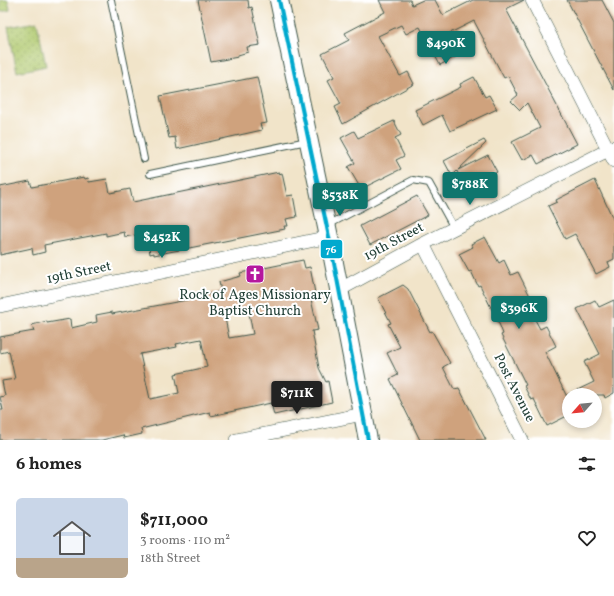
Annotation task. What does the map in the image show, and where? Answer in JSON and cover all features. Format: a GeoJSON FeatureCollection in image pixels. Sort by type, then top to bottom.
{"type":"FeatureCollection","features":[{"type":"Feature","properties":{"kind":"street"},"geometry":{"type":"LineString","coordinates":[[279,0],[328,231],[368,440]]}},
{"type":"Feature","properties":{"kind":"street"},"geometry":{"type":"LineString","coordinates":[[532,0],[612,153]]}},
{"type":"Feature","properties":{"kind":"street","name":"19th Street"},"geometry":{"type":"LineString","coordinates":[[339,290],[454,228],[612,153]]}},
{"type":"Feature","properties":{"kind":"street","name":"19th Street"},"geometry":{"type":"LineString","coordinates":[[0,306],[328,231]]}},
{"type":"Feature","properties":{"kind":"street","name":"Post Avenue"},"geometry":{"type":"LineString","coordinates":[[423,244],[522,440]]}},
{"type":"Feature","properties":{"kind":"street"},"geometry":{"type":"LineString","coordinates":[[236,440],[363,414]]}},
{"type":"Feature","properties":{"kind":"lane"},"geometry":{"type":"LineString","coordinates":[[111,0],[144,159]]}},
{"type":"Feature","properties":{"kind":"lane"},"geometry":{"type":"LineString","coordinates":[[150,174],[309,141]]}},
{"type":"Feature","properties":{"kind":"lane"},"geometry":{"type":"LineString","coordinates":[[328,231],[412,180],[429,183],[454,228]]}},
{"type":"Feature","properties":{"kind":"green space"},"geometry":{"type":"Polygon","coordinates":[[[0,0],[8,0],[10,10],[0,12],[0,0]]]}},
{"type":"Feature","properties":{"kind":"green space"},"geometry":{"type":"Polygon","coordinates":[[[37,22],[46,66],[17,72],[8,27],[37,22]]]}},
{"type":"Feature","properties":{"kind":"building"},"geometry":{"type":"Polygon","coordinates":[[[198,0],[248,0],[249,8],[252,7],[260,45],[247,47],[248,52],[238,55],[238,57],[211,62],[198,0]]]}},
{"type":"Feature","properties":{"kind":"building"},"geometry":{"type":"Polygon","coordinates":[[[379,0],[410,0],[412,5],[423,0],[435,0],[443,15],[473,0],[524,0],[506,9],[577,144],[538,164],[533,155],[522,160],[512,142],[540,128],[527,103],[520,110],[511,101],[518,95],[508,76],[504,78],[474,21],[446,35],[457,56],[440,65],[420,27],[406,34],[401,25],[378,36],[400,76],[408,72],[414,84],[343,124],[335,107],[341,104],[328,80],[334,77],[322,54],[349,40],[345,33],[385,12],[379,0]]]}},
{"type":"Feature","properties":{"kind":"building"},"geometry":{"type":"Polygon","coordinates":[[[567,0],[602,0],[614,23],[614,90],[567,0]]]}},
{"type":"Feature","properties":{"kind":"building"},"geometry":{"type":"Polygon","coordinates":[[[257,77],[267,123],[260,124],[262,130],[177,149],[175,137],[169,138],[160,96],[257,77]]]}},
{"type":"Feature","properties":{"kind":"building"},"geometry":{"type":"Polygon","coordinates":[[[474,77],[485,97],[489,95],[497,109],[450,131],[442,115],[423,125],[415,110],[461,87],[460,84],[474,77]]]}},
{"type":"Feature","properties":{"kind":"building"},"geometry":{"type":"Polygon","coordinates":[[[394,121],[401,135],[395,138],[404,156],[396,160],[401,169],[361,189],[348,167],[355,163],[341,138],[354,131],[358,138],[394,121]]]}},
{"type":"Feature","properties":{"kind":"building"},"geometry":{"type":"Polygon","coordinates":[[[484,140],[486,143],[458,170],[488,155],[497,172],[465,188],[457,171],[452,176],[444,161],[484,140]]]}},
{"type":"Feature","properties":{"kind":"building"},"geometry":{"type":"Polygon","coordinates":[[[279,172],[279,174],[282,173],[287,196],[293,195],[297,217],[286,219],[288,226],[284,226],[285,229],[154,255],[154,253],[150,254],[149,247],[138,249],[135,235],[125,237],[124,232],[106,236],[106,233],[44,245],[45,252],[33,255],[32,248],[0,255],[0,187],[30,181],[32,187],[84,177],[85,179],[88,178],[89,182],[107,179],[110,193],[130,189],[133,202],[279,172]]]}},
{"type":"Feature","properties":{"kind":"building"},"geometry":{"type":"Polygon","coordinates":[[[595,180],[614,221],[614,259],[608,262],[610,267],[596,274],[575,234],[565,239],[548,206],[557,202],[556,200],[595,180]]]}},
{"type":"Feature","properties":{"kind":"building"},"geometry":{"type":"Polygon","coordinates":[[[417,196],[428,215],[370,245],[360,226],[417,196]]]}},
{"type":"Feature","properties":{"kind":"building"},"geometry":{"type":"Polygon","coordinates":[[[485,237],[499,263],[504,260],[511,275],[518,272],[530,296],[524,299],[540,329],[546,326],[556,346],[545,352],[563,388],[562,418],[547,426],[534,399],[531,400],[524,386],[526,385],[501,335],[503,334],[500,326],[480,285],[478,286],[471,271],[469,272],[459,254],[473,247],[471,244],[485,237]]]}},
{"type":"Feature","properties":{"kind":"building"},"geometry":{"type":"Polygon","coordinates":[[[303,260],[305,268],[310,267],[315,293],[310,295],[318,330],[312,331],[319,368],[326,382],[328,381],[332,402],[274,415],[271,403],[211,416],[210,412],[141,429],[142,434],[124,438],[123,435],[102,440],[0,440],[0,410],[3,410],[0,397],[5,396],[2,381],[15,379],[9,351],[0,353],[0,337],[34,331],[32,325],[47,321],[47,323],[70,319],[71,328],[97,322],[96,315],[112,312],[112,314],[187,300],[221,291],[219,282],[241,276],[240,273],[303,260]],[[248,308],[224,313],[229,338],[253,334],[248,308]],[[201,339],[176,344],[177,347],[140,354],[150,399],[179,393],[175,374],[207,367],[201,339]]]}},
{"type":"Feature","properties":{"kind":"building"},"geometry":{"type":"Polygon","coordinates":[[[403,285],[408,289],[430,332],[432,331],[450,363],[443,367],[454,389],[459,388],[486,440],[420,440],[390,379],[398,375],[387,353],[400,347],[388,324],[391,323],[378,298],[403,285]]]}},
{"type":"Feature","properties":{"kind":"building"},"geometry":{"type":"Polygon","coordinates":[[[595,300],[599,307],[614,300],[614,393],[605,398],[604,395],[602,395],[602,388],[582,388],[594,382],[584,362],[600,354],[577,309],[595,300]]]}},
{"type":"Feature","properties":{"kind":"transit line","name":"76"},"geometry":{"type":"LineString","coordinates":[[279,0],[329,237],[368,440]]}},
{"type":"Feature","properties":{"kind":"place","name":"Rock of Ages Missionary Baptist Church"},"geometry":{"type":"Point","coordinates":[255,274]}}]}
